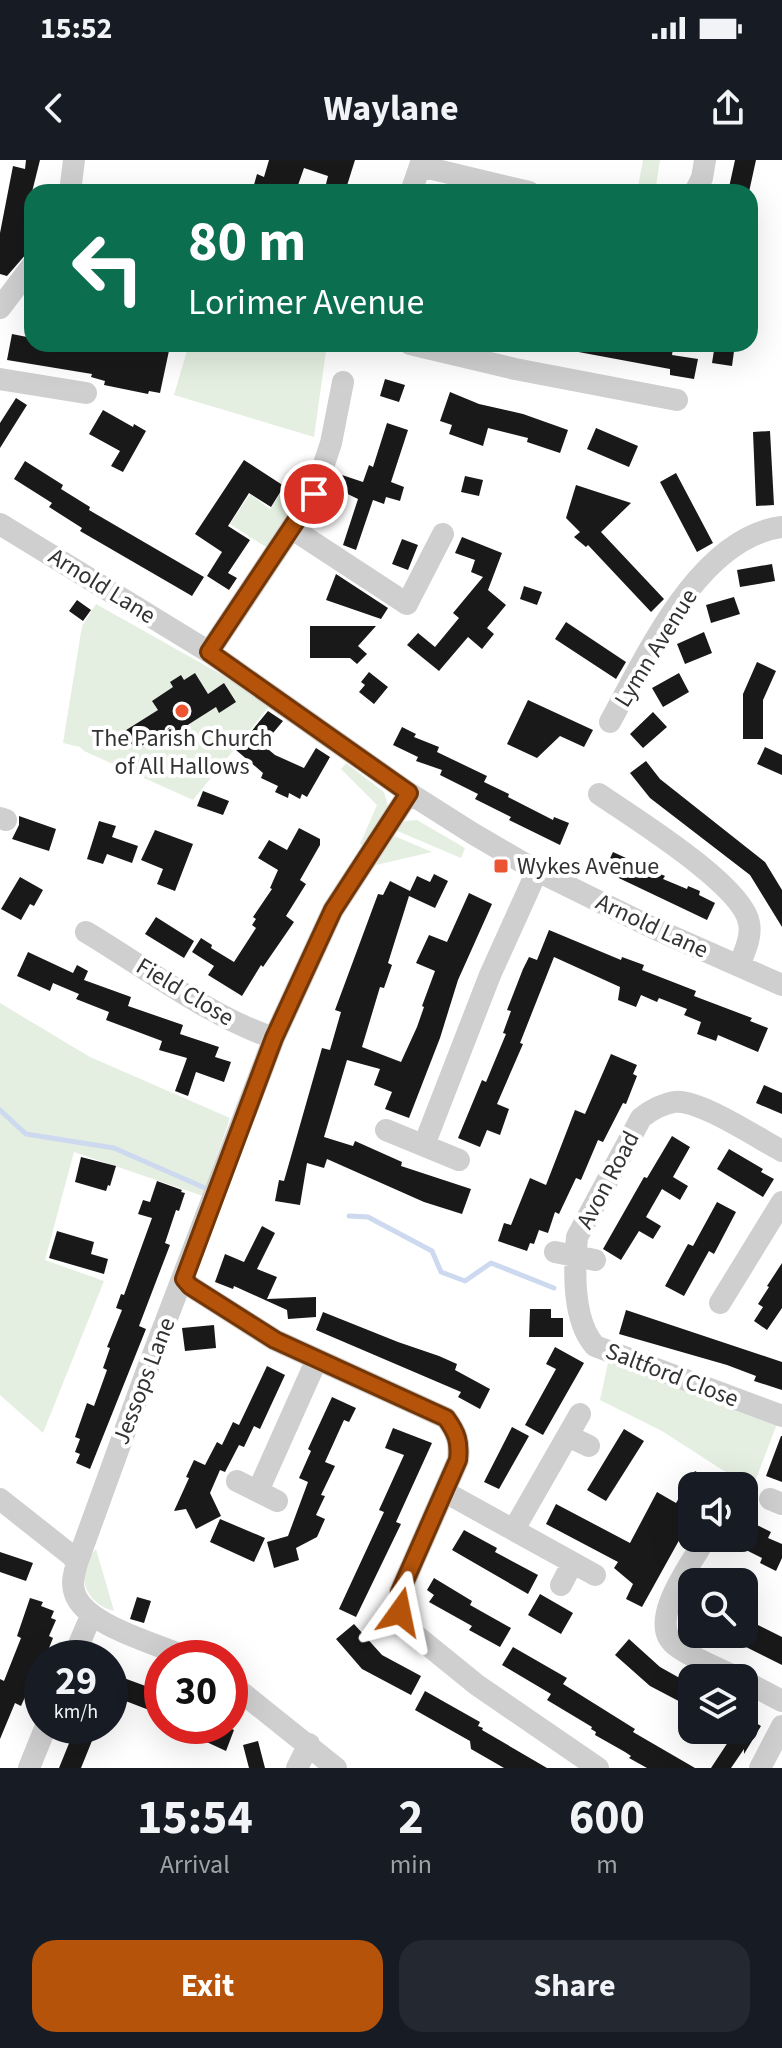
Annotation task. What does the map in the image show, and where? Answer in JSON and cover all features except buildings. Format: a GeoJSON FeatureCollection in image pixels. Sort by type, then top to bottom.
{"type":"FeatureCollection","features":[{"type":"Feature","properties":{"kind":"street"},"geometry":{"type":"LineString","coordinates":[[71,184],[74,160]]}},
{"type":"Feature","properties":{"kind":"street"},"geometry":{"type":"LineString","coordinates":[[699,184],[705,160]]}},
{"type":"Feature","properties":{"kind":"street"},"geometry":{"type":"LineString","coordinates":[[414,184],[421,163],[499,184]]}},
{"type":"Feature","properties":{"kind":"street"},"geometry":{"type":"LineString","coordinates":[[0,308],[24,276]]}},
{"type":"Feature","properties":{"kind":"street"},"geometry":{"type":"LineString","coordinates":[[444,352],[677,400]]}},
{"type":"Feature","properties":{"kind":"street"},"geometry":{"type":"LineString","coordinates":[[0,379],[86,393]]}},
{"type":"Feature","properties":{"kind":"street"},"geometry":{"type":"LineString","coordinates":[[209,652],[314,494],[331,443],[343,382]]}},
{"type":"Feature","properties":{"kind":"street","name":"Arnold Lane"},"geometry":{"type":"LineString","coordinates":[[0,524],[209,652],[409,793],[537,871],[653,928],[782,985]]}},
{"type":"Feature","properties":{"kind":"street","name":"Lymn Avenue"},"geometry":{"type":"LineString","coordinates":[[610,722],[680,602],[709,568],[746,538],[782,527]]}},
{"type":"Feature","properties":{"kind":"street"},"geometry":{"type":"LineString","coordinates":[[291,528],[407,604],[443,534]]}},
{"type":"Feature","properties":{"kind":"street","name":"Jessops Lane"},"geometry":{"type":"LineString","coordinates":[[91,1616],[75,1594],[73,1580],[77,1563],[274,1038],[333,910],[409,793]]}},
{"type":"Feature","properties":{"kind":"street"},"geometry":{"type":"LineString","coordinates":[[599,794],[675,847],[734,896],[749,920],[750,933],[739,966]]}},
{"type":"Feature","properties":{"kind":"street"},"geometry":{"type":"LineString","coordinates":[[424,1145],[490,975],[537,871]]}},
{"type":"Feature","properties":{"kind":"street","name":"Field Close"},"geometry":{"type":"LineString","coordinates":[[97,933],[218,1013],[252,1031],[274,1038]]}},
{"type":"Feature","properties":{"kind":"street","name":"Avon Road"},"geometry":{"type":"LineString","coordinates":[[576,1259],[577,1237],[641,1118],[656,1107],[677,1101],[697,1105],[782,1151]]}},
{"type":"Feature","properties":{"kind":"street"},"geometry":{"type":"LineString","coordinates":[[386,1130],[459,1160]]}},
{"type":"Feature","properties":{"kind":"street"},"geometry":{"type":"LineString","coordinates":[[723,1289],[782,1202]]}},
{"type":"Feature","properties":{"kind":"street","name":"Saltford Close"},"geometry":{"type":"LineString","coordinates":[[576,1259],[578,1315],[585,1335],[595,1346],[782,1416]]}},
{"type":"Feature","properties":{"kind":"street"},"geometry":{"type":"LineString","coordinates":[[184,1279],[190,1286],[275,1340],[446,1418],[456,1433],[458,1460],[400,1592],[400,1612],[408,1629],[477,1685],[598,1768]]}},
{"type":"Feature","properties":{"kind":"street"},"geometry":{"type":"LineString","coordinates":[[237,1481],[268,1496],[317,1359]]}},
{"type":"Feature","properties":{"kind":"street"},"geometry":{"type":"LineString","coordinates":[[516,1531],[517,1524],[580,1414]]}},
{"type":"Feature","properties":{"kind":"street"},"geometry":{"type":"LineString","coordinates":[[568,1436],[589,1446]]}},
{"type":"Feature","properties":{"kind":"street"},"geometry":{"type":"LineString","coordinates":[[445,1492],[595,1575]]}},
{"type":"Feature","properties":{"kind":"street"},"geometry":{"type":"LineString","coordinates":[[0,1499],[77,1563]]}},
{"type":"Feature","properties":{"kind":"street"},"geometry":{"type":"LineString","coordinates":[[698,1552],[671,1599],[664,1616],[665,1631],[678,1648],[710,1664]]}},
{"type":"Feature","properties":{"kind":"street"},"geometry":{"type":"LineString","coordinates":[[561,1585],[572,1564]]}},
{"type":"Feature","properties":{"kind":"street"},"geometry":{"type":"LineString","coordinates":[[81,1640],[91,1616],[146,1640]]}},
{"type":"Feature","properties":{"kind":"street"},"geometry":{"type":"LineString","coordinates":[[758,1688],[782,1701]]}},
{"type":"Feature","properties":{"kind":"street"},"geometry":{"type":"LineString","coordinates":[[248,1697],[336,1768]]}},
{"type":"Feature","properties":{"kind":"street"},"geometry":{"type":"LineString","coordinates":[[760,1768],[782,1726]]}},
{"type":"Feature","properties":{"kind":"street"},"geometry":{"type":"LineString","coordinates":[[29,1768],[39,1744]]}},
{"type":"Feature","properties":{"kind":"street"},"geometry":{"type":"LineString","coordinates":[[297,1768],[309,1744]]}},
{"type":"Feature","properties":{"kind":"green space"},"geometry":{"type":"Polygon","coordinates":[[[643,160],[660,160],[656,184],[638,184],[643,160]]]}},
{"type":"Feature","properties":{"kind":"green space"},"geometry":{"type":"Polygon","coordinates":[[[187,352],[326,352],[314,437],[174,395],[187,352]]]}},
{"type":"Feature","properties":{"kind":"green space"},"geometry":{"type":"Polygon","coordinates":[[[283,490],[296,507],[269,549],[230,524],[250,494],[270,509],[283,490]]]}},
{"type":"Feature","properties":{"kind":"green space"},"geometry":{"type":"Polygon","coordinates":[[[96,604],[272,703],[193,800],[80,747],[63,743],[82,626],[96,604]]]}},
{"type":"Feature","properties":{"kind":"green space"},"geometry":{"type":"Polygon","coordinates":[[[346,763],[384,792],[388,806],[364,846],[360,844],[377,805],[341,769],[346,763]]]}},
{"type":"Feature","properties":{"kind":"green space"},"geometry":{"type":"Polygon","coordinates":[[[417,820],[465,848],[461,858],[395,830],[405,821],[417,820]]]}},
{"type":"Feature","properties":{"kind":"green space"},"geometry":{"type":"Polygon","coordinates":[[[392,835],[432,852],[376,865],[392,835]]]}},
{"type":"Feature","properties":{"kind":"green space"},"geometry":{"type":"Polygon","coordinates":[[[0,1003],[90,1057],[230,1118],[203,1196],[74,1152],[45,1260],[104,1281],[43,1433],[0,1395],[0,1003]]]}},
{"type":"Feature","properties":{"kind":"green space"},"geometry":{"type":"Polygon","coordinates":[[[608,1363],[777,1424],[758,1474],[726,1472],[662,1431],[600,1400],[608,1363]]]}},
{"type":"Feature","properties":{"kind":"green space"},"geometry":{"type":"Polygon","coordinates":[[[96,1549],[114,1611],[95,1601],[86,1586],[85,1568],[96,1549]]]}},
{"type":"Feature","properties":{"kind":"waterway"},"geometry":{"type":"LineString","coordinates":[[0,1110],[26,1134],[114,1148],[205,1188]]}},
{"type":"Feature","properties":{"kind":"waterway"},"geometry":{"type":"LineString","coordinates":[[349,1216],[368,1217],[432,1251],[441,1272],[465,1281],[491,1263],[554,1288]]}},
{"type":"Feature","properties":{"kind":"place","name":"The Parish Church of All Hallows"},"geometry":{"type":"Point","coordinates":[182,711]}},
{"type":"Feature","properties":{"kind":"place","name":"Wykes Avenue"},"geometry":{"type":"Point","coordinates":[501,866]}},
{"type":"Feature","properties":{"kind":"route"},"geometry":{"type":"LineString","coordinates":[[314,494],[209,652],[409,793],[333,910],[274,1038],[184,1279],[190,1286],[275,1340],[446,1418],[456,1433],[458,1460],[400,1592],[400,1612]]}}]}
